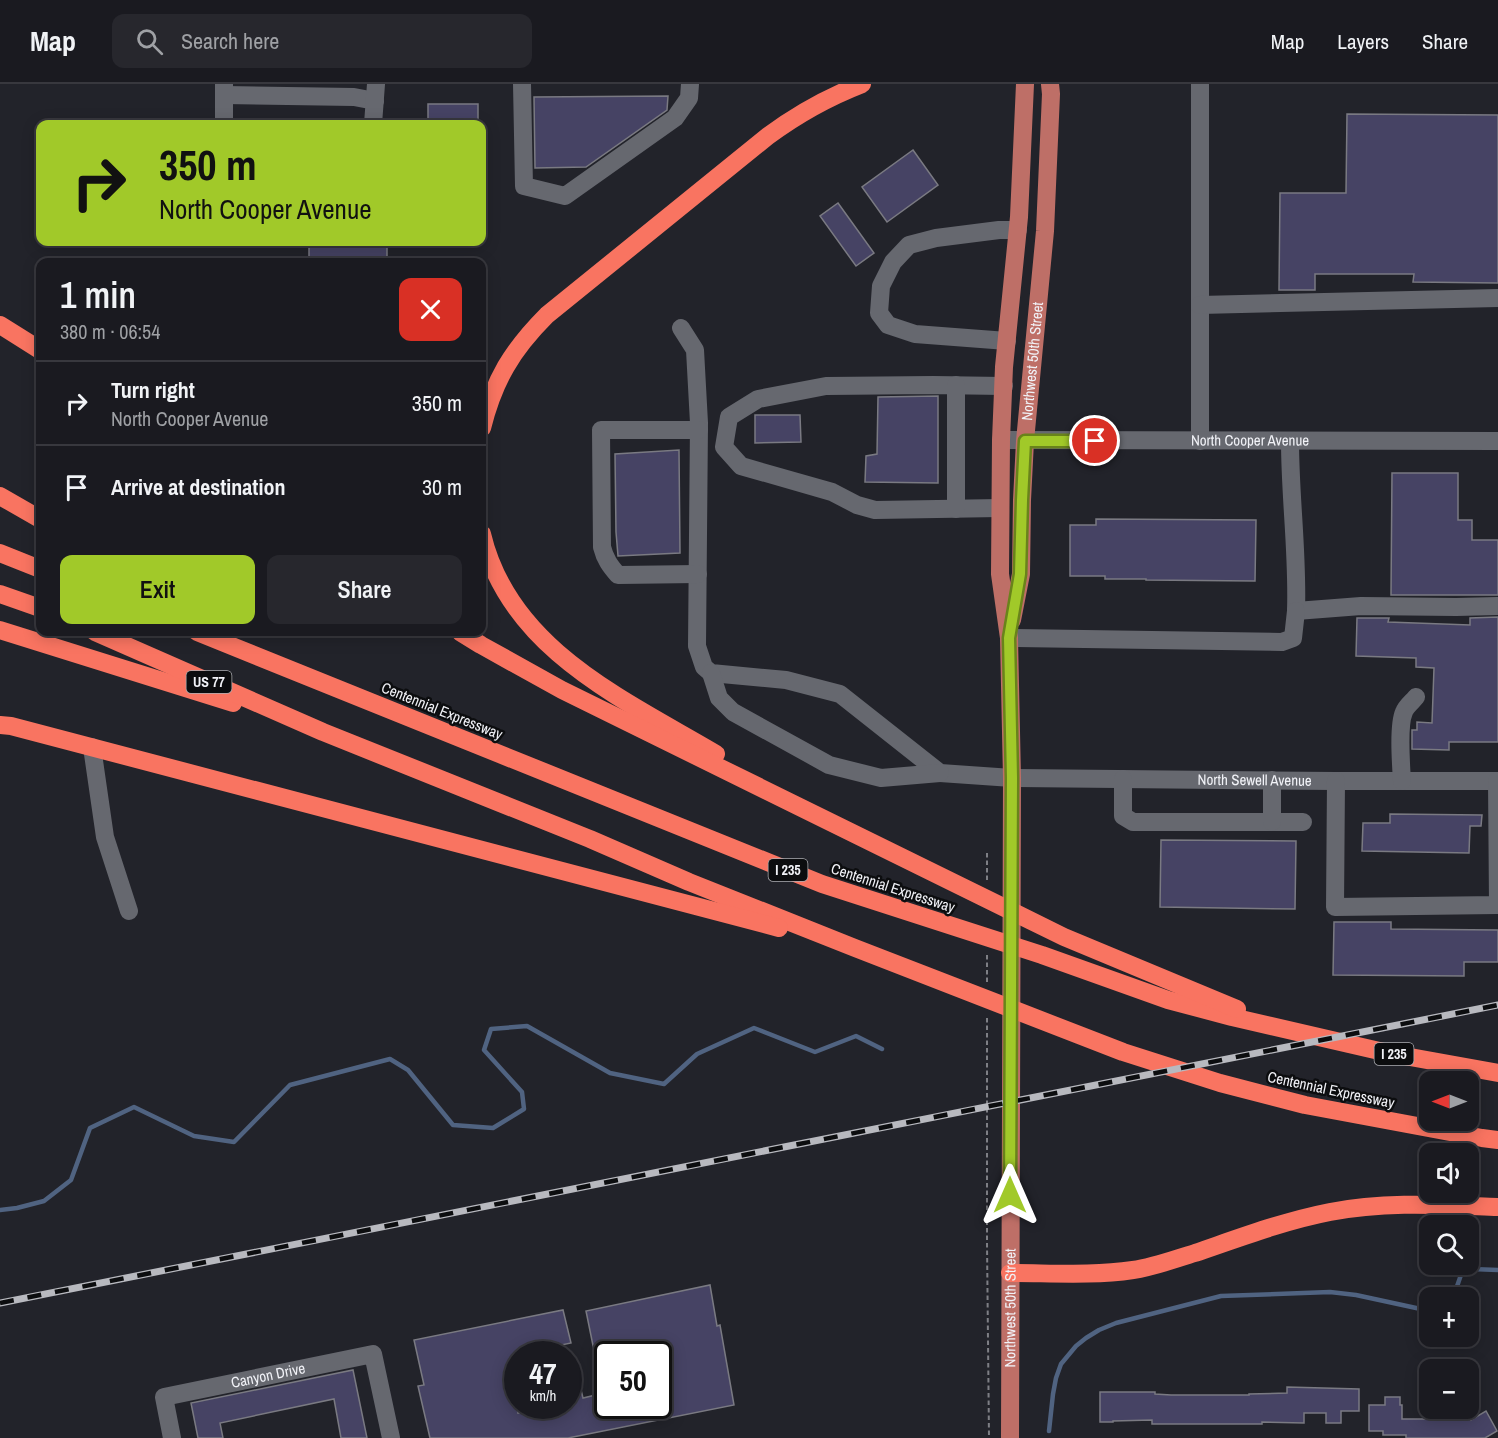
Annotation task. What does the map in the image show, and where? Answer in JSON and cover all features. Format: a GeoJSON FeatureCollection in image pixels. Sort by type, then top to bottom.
{"type":"FeatureCollection","features":[{"type":"Feature","properties":{"kind":"highway"},"geometry":{"type":"LineString","coordinates":[[486,415],[493,391],[509,360],[554,309],[749,150],[787,122],[827,98],[862,84]]}},
{"type":"Feature","properties":{"kind":"highway"},"geometry":{"type":"LineString","coordinates":[[0,326],[36,348]]}},
{"type":"Feature","properties":{"kind":"highway"},"geometry":{"type":"LineString","coordinates":[[0,496],[36,517]]}},
{"type":"Feature","properties":{"kind":"highway"},"geometry":{"type":"LineString","coordinates":[[486,546],[507,597],[532,629],[557,654],[602,687],[841,828]]}},
{"type":"Feature","properties":{"kind":"highway"},"geometry":{"type":"LineString","coordinates":[[0,553],[36,567]]}},
{"type":"Feature","properties":{"kind":"highway"},"geometry":{"type":"LineString","coordinates":[[0,594],[36,607]]}},
{"type":"Feature","properties":{"kind":"highway"},"geometry":{"type":"LineString","coordinates":[[0,630],[323,732]]}},
{"type":"Feature","properties":{"kind":"highway","name":"US 77"},"geometry":{"type":"LineString","coordinates":[[103,636],[323,732]]}},
{"type":"Feature","properties":{"kind":"highway"},"geometry":{"type":"LineString","coordinates":[[207,636],[298,672]]}},
{"type":"Feature","properties":{"kind":"highway"},"geometry":{"type":"LineString","coordinates":[[237,636],[298,672]]}},
{"type":"Feature","properties":{"kind":"highway"},"geometry":{"type":"LineString","coordinates":[[466,636],[562,690],[1064,937],[1291,1031]]}},
{"type":"Feature","properties":{"kind":"highway","name":"Centennial Expressway"},"geometry":{"type":"LineString","coordinates":[[298,672],[822,884],[1042,955],[1168,1000],[1388,1053],[1498,1073]]}},
{"type":"Feature","properties":{"kind":"highway"},"geometry":{"type":"LineString","coordinates":[[0,725],[92,747],[855,948]]}},
{"type":"Feature","properties":{"kind":"highway","name":"Centennial Expressway"},"geometry":{"type":"LineString","coordinates":[[323,732],[689,882],[1123,1052],[1220,1083],[1305,1105],[1498,1140]]}},
{"type":"Feature","properties":{"kind":"highway"},"geometry":{"type":"LineString","coordinates":[[1010,1273],[1096,1273],[1134,1270],[1287,1223],[1329,1212],[1365,1207],[1419,1204],[1498,1207]]}},
{"type":"Feature","properties":{"kind":"main road","name":"Northwest 50th Street"},"geometry":{"type":"LineString","coordinates":[[1010,1438],[1012,778],[1009,638],[1000,574],[1000,508],[1004,386],[1018,230],[1024,84]]}},
{"type":"Feature","properties":{"kind":"main road","name":"Northwest 50th Street"},"geometry":{"type":"LineString","coordinates":[[1009,638],[1020,574],[1025,441],[1044,231],[1050,84]]}},
{"type":"Feature","properties":{"kind":"street"},"geometry":{"type":"LineString","coordinates":[[522,84],[524,186],[566,196],[675,118],[689,98],[690,84]]}},
{"type":"Feature","properties":{"kind":"street"},"geometry":{"type":"LineString","coordinates":[[1200,84],[1200,441]]}},
{"type":"Feature","properties":{"kind":"street"},"geometry":{"type":"LineString","coordinates":[[224,120],[224,90],[354,97],[375,92],[373,120]]}},
{"type":"Feature","properties":{"kind":"street"},"geometry":{"type":"LineString","coordinates":[[1007,341],[915,334],[888,325],[879,314],[881,286],[893,262],[909,245],[936,238],[999,230],[1018,230]]}},
{"type":"Feature","properties":{"kind":"street"},"geometry":{"type":"LineString","coordinates":[[1200,305],[1498,298]]}},
{"type":"Feature","properties":{"kind":"street"},"geometry":{"type":"LineString","coordinates":[[681,328],[695,350],[699,430],[698,574],[618,575],[604,558],[602,547],[601,430],[699,430]]}},
{"type":"Feature","properties":{"kind":"street"},"geometry":{"type":"LineString","coordinates":[[956,385],[956,509]]}},
{"type":"Feature","properties":{"kind":"street"},"geometry":{"type":"LineString","coordinates":[[1000,508],[875,510],[856,505],[832,492],[741,466],[724,447],[729,417],[758,399],[826,386],[1004,386]]}},
{"type":"Feature","properties":{"kind":"street","name":"North Cooper Avenue"},"geometry":{"type":"LineString","coordinates":[[1001,440],[1498,441]]}},
{"type":"Feature","properties":{"kind":"street"},"geometry":{"type":"LineString","coordinates":[[1009,638],[1282,642],[1293,638],[1297,579],[1290,441]]}},
{"type":"Feature","properties":{"kind":"street","name":"North Sewell Avenue"},"geometry":{"type":"LineString","coordinates":[[698,574],[697,646],[704,667],[711,673],[719,698],[733,712],[829,765],[881,778],[940,773],[1012,778],[1497,781]]}},
{"type":"Feature","properties":{"kind":"street"},"geometry":{"type":"LineString","coordinates":[[1296,611],[1361,606],[1498,606]]}},
{"type":"Feature","properties":{"kind":"street"},"geometry":{"type":"LineString","coordinates":[[711,673],[786,680],[840,694],[940,773]]}},
{"type":"Feature","properties":{"kind":"street"},"geometry":{"type":"LineString","coordinates":[[1402,781],[1402,717],[1416,697]]}},
{"type":"Feature","properties":{"kind":"street"},"geometry":{"type":"LineString","coordinates":[[92,747],[105,837],[129,911]]}},
{"type":"Feature","properties":{"kind":"street"},"geometry":{"type":"LineString","coordinates":[[1123,779],[1123,816],[1132,822],[1303,822]]}},
{"type":"Feature","properties":{"kind":"street"},"geometry":{"type":"LineString","coordinates":[[1272,780],[1272,822]]}},
{"type":"Feature","properties":{"kind":"street"},"geometry":{"type":"LineString","coordinates":[[1336,781],[1335,907],[1498,905],[1497,781]]}},
{"type":"Feature","properties":{"kind":"street","name":"Canyon Drive"},"geometry":{"type":"LineString","coordinates":[[172,1438],[164,1397],[373,1354],[391,1438]]}},
{"type":"Feature","properties":{"kind":"path"},"geometry":{"type":"LineString","coordinates":[[987,853],[987,888]]}},
{"type":"Feature","properties":{"kind":"path"},"geometry":{"type":"LineString","coordinates":[[987,948],[987,983]]}},
{"type":"Feature","properties":{"kind":"path","name":"Northwest 50th Street"},"geometry":{"type":"LineString","coordinates":[[987,1018],[988,1438]]}},
{"type":"Feature","properties":{"kind":"building"},"geometry":{"type":"Polygon","coordinates":[[[668,96],[667,110],[586,167],[535,168],[534,97],[668,96]]]}},
{"type":"Feature","properties":{"kind":"building"},"geometry":{"type":"Polygon","coordinates":[[[428,104],[478,104],[478,120],[428,120],[428,104]]]}},
{"type":"Feature","properties":{"kind":"building"},"geometry":{"type":"Polygon","coordinates":[[[1347,114],[1498,115],[1498,283],[1413,282],[1414,274],[1315,274],[1315,290],[1279,290],[1280,193],[1346,193],[1347,114]]]}},
{"type":"Feature","properties":{"kind":"building"},"geometry":{"type":"Polygon","coordinates":[[[913,150],[938,185],[887,222],[862,187],[913,150]]]}},
{"type":"Feature","properties":{"kind":"building"},"geometry":{"type":"Polygon","coordinates":[[[838,203],[874,253],[856,266],[820,216],[838,203]]]}},
{"type":"Feature","properties":{"kind":"building"},"geometry":{"type":"Polygon","coordinates":[[[309,246],[387,246],[387,258],[309,258],[309,246]]]}},
{"type":"Feature","properties":{"kind":"building"},"geometry":{"type":"Polygon","coordinates":[[[938,396],[938,483],[865,482],[866,456],[877,454],[878,397],[938,396]]]}},
{"type":"Feature","properties":{"kind":"building"},"geometry":{"type":"Polygon","coordinates":[[[755,415],[800,415],[801,442],[755,443],[755,415]]]}},
{"type":"Feature","properties":{"kind":"building"},"geometry":{"type":"Polygon","coordinates":[[[679,450],[680,553],[618,556],[615,454],[679,450]]]}},
{"type":"Feature","properties":{"kind":"building"},"geometry":{"type":"Polygon","coordinates":[[[1392,473],[1458,473],[1458,520],[1472,520],[1472,540],[1498,540],[1498,595],[1391,595],[1392,473]]]}},
{"type":"Feature","properties":{"kind":"building"},"geometry":{"type":"Polygon","coordinates":[[[1096,519],[1256,520],[1255,581],[1105,579],[1105,576],[1070,576],[1070,525],[1096,525],[1096,519]]]}},
{"type":"Feature","properties":{"kind":"building"},"geometry":{"type":"Polygon","coordinates":[[[1498,617],[1498,742],[1449,742],[1449,750],[1412,749],[1412,730],[1417,730],[1417,722],[1432,723],[1434,668],[1416,667],[1416,658],[1356,656],[1357,618],[1389,618],[1388,622],[1470,625],[1470,618],[1498,617]]]}},
{"type":"Feature","properties":{"kind":"building"},"geometry":{"type":"Polygon","coordinates":[[[1390,814],[1482,815],[1481,826],[1470,826],[1469,853],[1362,851],[1363,823],[1390,823],[1390,814]]]}},
{"type":"Feature","properties":{"kind":"building"},"geometry":{"type":"Polygon","coordinates":[[[1161,840],[1296,841],[1295,909],[1160,907],[1161,840]]]}},
{"type":"Feature","properties":{"kind":"building"},"geometry":{"type":"Polygon","coordinates":[[[1334,922],[1391,922],[1391,929],[1498,930],[1498,962],[1464,962],[1464,976],[1333,975],[1334,922]]]}},
{"type":"Feature","properties":{"kind":"building"},"geometry":{"type":"Polygon","coordinates":[[[710,1285],[717,1326],[720,1325],[734,1405],[672,1417],[672,1341],[594,1341],[594,1350],[586,1311],[710,1285]]]}},
{"type":"Feature","properties":{"kind":"building"},"geometry":{"type":"Polygon","coordinates":[[[563,1310],[571,1341],[504,1341],[504,1419],[582,1419],[582,1394],[583,1398],[594,1395],[594,1419],[664,1419],[568,1438],[430,1438],[418,1386],[424,1385],[414,1340],[563,1310]]]}},
{"type":"Feature","properties":{"kind":"building"},"geometry":{"type":"Polygon","coordinates":[[[353,1370],[367,1438],[341,1438],[334,1399],[220,1423],[223,1438],[198,1438],[191,1403],[353,1370]]]}},
{"type":"Feature","properties":{"kind":"building"},"geometry":{"type":"Polygon","coordinates":[[[1287,1387],[1359,1389],[1359,1411],[1341,1411],[1341,1423],[1326,1423],[1326,1413],[1304,1413],[1304,1423],[1152,1424],[1152,1420],[1100,1422],[1100,1392],[1249,1395],[1287,1393],[1287,1387]]]}},
{"type":"Feature","properties":{"kind":"building"},"geometry":{"type":"Polygon","coordinates":[[[1385,1397],[1400,1397],[1402,1419],[1471,1420],[1479,1419],[1479,1415],[1486,1411],[1497,1431],[1485,1438],[1406,1438],[1406,1435],[1383,1435],[1383,1431],[1369,1431],[1369,1405],[1385,1405],[1385,1397]]]}},
{"type":"Feature","properties":{"kind":"waterway"},"geometry":{"type":"LineString","coordinates":[[0,1210],[44,1201],[71,1180],[90,1128],[134,1107],[194,1136],[234,1142],[290,1085],[390,1059],[408,1070],[453,1125],[493,1128],[524,1109],[522,1092],[484,1050],[491,1029],[527,1026],[610,1073],[664,1084],[697,1054],[754,1028],[815,1052],[856,1036],[882,1049]]}},
{"type":"Feature","properties":{"kind":"waterway"},"geometry":{"type":"LineString","coordinates":[[1479,1269],[1498,1270]]}},
{"type":"Feature","properties":{"kind":"waterway"},"geometry":{"type":"LineString","coordinates":[[1457,1287],[1461,1275]]}},
{"type":"Feature","properties":{"kind":"waterway"},"geometry":{"type":"LineString","coordinates":[[1049,1431],[1053,1394],[1061,1364],[1086,1338],[1116,1323],[1221,1296],[1330,1292],[1356,1295],[1419,1309]]}},
{"type":"Feature","properties":{"kind":"railway"},"geometry":{"type":"LineString","coordinates":[[0,1303],[1498,1005]]}},
{"type":"Feature","properties":{"kind":"route"},"geometry":{"type":"LineString","coordinates":[[1010,1195],[1012,778],[1009,638],[1020,574],[1025,441],[1095,441]]}}]}
